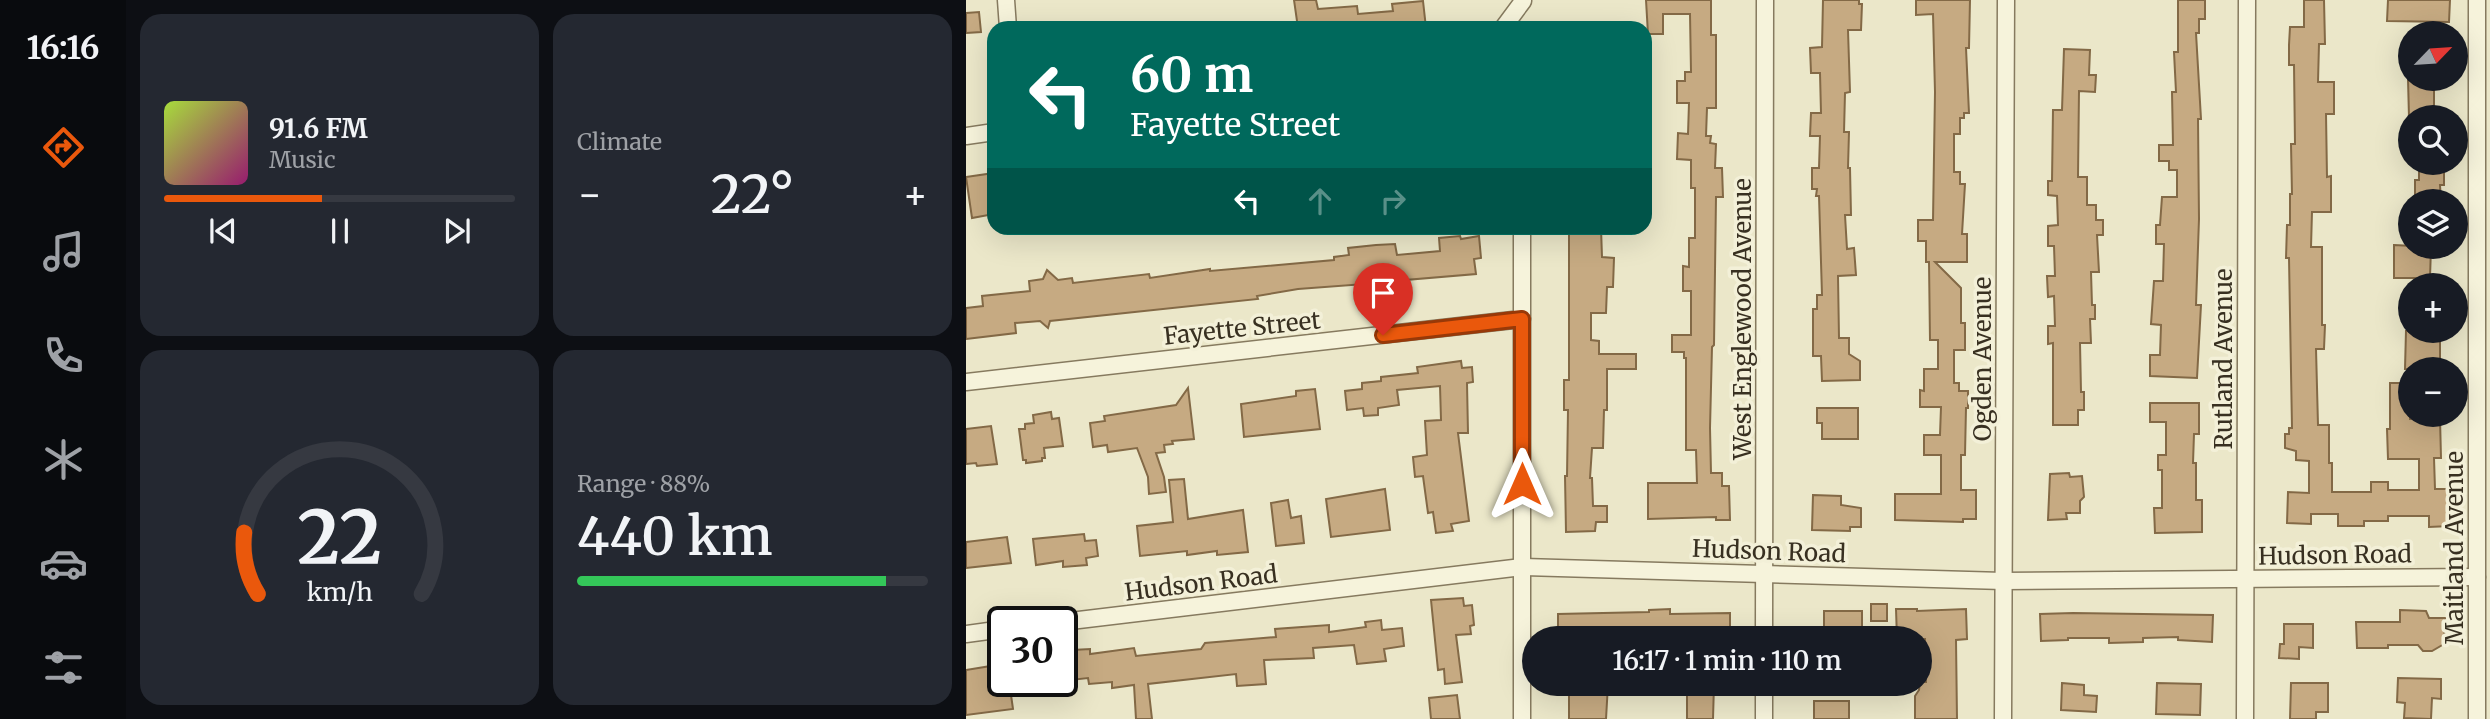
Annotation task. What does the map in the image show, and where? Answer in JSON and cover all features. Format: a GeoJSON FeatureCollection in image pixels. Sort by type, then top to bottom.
{"type":"FeatureCollection","features":[{"type":"Feature","properties":{"kind":"street"},"geometry":{"type":"LineString","coordinates":[[1006,0],[1008,21]]}},
{"type":"Feature","properties":{"kind":"street"},"geometry":{"type":"LineString","coordinates":[[1508,21],[1523,0]]}},
{"type":"Feature","properties":{"kind":"street"},"geometry":{"type":"LineString","coordinates":[[1522,21],[1523,0]]}},
{"type":"Feature","properties":{"kind":"street","name":"West Englewood Avenue"},"geometry":{"type":"LineString","coordinates":[[1764,626],[1765,0]]}},
{"type":"Feature","properties":{"kind":"street","name":"Ogden Avenue"},"geometry":{"type":"LineString","coordinates":[[2003,719],[2006,0]]}},
{"type":"Feature","properties":{"kind":"street","name":"Rutland Avenue"},"geometry":{"type":"LineString","coordinates":[[2245,719],[2246,0]]}},
{"type":"Feature","properties":{"kind":"street","name":"Maitland Avenue"},"geometry":{"type":"LineString","coordinates":[[2477,0],[2477,719]]}},
{"type":"Feature","properties":{"kind":"street"},"geometry":{"type":"LineString","coordinates":[[966,136],[987,133]]}},
{"type":"Feature","properties":{"kind":"street"},"geometry":{"type":"LineString","coordinates":[[1522,235],[1522,719]]}},
{"type":"Feature","properties":{"kind":"street","name":"Fayette Street"},"geometry":{"type":"LineString","coordinates":[[966,382],[1522,319]]}},
{"type":"Feature","properties":{"kind":"street","name":"Hudson Road"},"geometry":{"type":"LineString","coordinates":[[1078,620],[1522,567],[2003,581],[2477,577]]}},
{"type":"Feature","properties":{"kind":"street"},"geometry":{"type":"LineString","coordinates":[[966,634],[987,631]]}},
{"type":"Feature","properties":{"kind":"street"},"geometry":{"type":"LineString","coordinates":[[1764,696],[1764,719]]}},
{"type":"Feature","properties":{"kind":"building"},"geometry":{"type":"Polygon","coordinates":[[[1294,0],[1316,0],[1318,9],[1357,6],[1358,14],[1393,11],[1392,4],[1423,1],[1425,21],[1297,21],[1294,0]]]}},
{"type":"Feature","properties":{"kind":"building"},"geometry":{"type":"Polygon","coordinates":[[[1646,0],[1711,0],[1711,35],[1716,35],[1716,108],[1707,108],[1706,136],[1711,136],[1710,143],[1716,144],[1715,168],[1722,168],[1723,197],[1716,197],[1711,473],[1722,473],[1722,486],[1729,486],[1730,520],[1716,520],[1716,517],[1648,519],[1648,483],[1697,483],[1696,450],[1686,450],[1686,358],[1684,352],[1672,352],[1672,335],[1691,335],[1691,291],[1683,291],[1683,266],[1689,267],[1689,238],[1695,238],[1695,188],[1691,188],[1691,160],[1677,159],[1678,133],[1688,134],[1689,103],[1677,103],[1677,81],[1685,81],[1685,72],[1691,72],[1690,14],[1663,14],[1663,34],[1652,34],[1652,21],[1647,21],[1646,0]]]}},
{"type":"Feature","properties":{"kind":"building"},"geometry":{"type":"Polygon","coordinates":[[[1823,0],[1859,0],[1859,4],[1862,4],[1861,30],[1848,30],[1850,92],[1845,93],[1844,132],[1849,132],[1850,168],[1851,215],[1845,215],[1847,249],[1854,248],[1856,275],[1838,276],[1839,338],[1849,338],[1849,354],[1860,361],[1860,380],[1822,381],[1821,356],[1813,356],[1813,309],[1817,309],[1817,295],[1822,295],[1819,196],[1816,196],[1817,189],[1812,189],[1812,168],[1819,168],[1820,136],[1810,136],[1811,113],[1821,113],[1820,73],[1811,73],[1810,48],[1822,47],[1823,0]]]}},
{"type":"Feature","properties":{"kind":"building"},"geometry":{"type":"Polygon","coordinates":[[[1916,0],[1970,0],[1969,48],[1966,48],[1969,113],[1964,113],[1964,118],[1960,118],[1960,134],[1954,134],[1954,172],[1960,172],[1960,184],[1965,184],[1962,234],[1967,234],[1967,262],[1935,262],[1961,288],[1961,323],[1965,323],[1965,350],[1954,350],[1954,383],[1959,383],[1959,391],[1968,391],[1965,455],[1961,455],[1961,490],[1976,490],[1976,519],[1963,519],[1963,522],[1895,520],[1895,494],[1941,494],[1941,455],[1924,455],[1924,435],[1940,435],[1941,407],[1920,407],[1920,390],[1924,391],[1924,369],[1938,369],[1938,340],[1930,340],[1929,262],[1926,262],[1926,241],[1918,241],[1918,220],[1933,220],[1933,14],[1916,15],[1916,0]]]}},
{"type":"Feature","properties":{"kind":"building"},"geometry":{"type":"Polygon","coordinates":[[[2178,0],[2205,0],[2205,19],[2199,19],[2199,33],[2196,33],[2201,119],[2198,119],[2196,305],[2201,305],[2197,378],[2150,376],[2150,355],[2160,355],[2161,325],[2151,324],[2154,281],[2163,281],[2164,244],[2156,244],[2156,225],[2160,225],[2162,197],[2177,197],[2177,170],[2169,170],[2169,161],[2159,161],[2159,145],[2173,145],[2172,92],[2176,92],[2174,52],[2178,52],[2178,0]]]}},
{"type":"Feature","properties":{"kind":"building"},"geometry":{"type":"Polygon","coordinates":[[[2304,0],[2324,0],[2325,44],[2319,44],[2318,82],[2334,82],[2334,114],[2326,114],[2327,177],[2331,176],[2331,212],[2312,212],[2311,247],[2322,247],[2322,325],[2325,325],[2324,349],[2316,349],[2318,425],[2329,425],[2332,492],[2371,492],[2371,482],[2388,482],[2388,490],[2419,490],[2419,459],[2388,459],[2390,383],[2398,383],[2398,427],[2440,427],[2441,458],[2434,458],[2435,489],[2450,489],[2450,526],[2429,527],[2429,516],[2388,516],[2388,521],[2364,521],[2364,526],[2338,526],[2338,514],[2311,514],[2311,524],[2287,523],[2288,492],[2309,493],[2309,461],[2296,460],[2296,451],[2285,448],[2285,434],[2289,434],[2289,428],[2292,428],[2289,258],[2286,258],[2292,194],[2291,144],[2295,144],[2294,65],[2289,65],[2289,45],[2290,27],[2304,27],[2304,0]]]}},
{"type":"Feature","properties":{"kind":"building"},"geometry":{"type":"Polygon","coordinates":[[[2388,0],[2450,0],[2449,21],[2387,21],[2388,0]]]}},
{"type":"Feature","properties":{"kind":"building"},"geometry":{"type":"Polygon","coordinates":[[[979,12],[981,32],[966,33],[966,13],[979,12]]]}},
{"type":"Feature","properties":{"kind":"building"},"geometry":{"type":"Polygon","coordinates":[[[2064,49],[2090,50],[2089,75],[2096,75],[2095,92],[2079,91],[2078,177],[2087,177],[2087,205],[2096,205],[2096,220],[2103,220],[2103,235],[2097,235],[2099,272],[2091,272],[2095,319],[2090,319],[2091,343],[2080,343],[2084,410],[2078,410],[2078,425],[2053,425],[2053,343],[2048,344],[2048,326],[2055,326],[2054,296],[2048,297],[2047,276],[2055,276],[2054,246],[2048,246],[2048,226],[2058,225],[2057,196],[2048,195],[2048,181],[2052,181],[2053,110],[2062,110],[2064,49]]]}},
{"type":"Feature","properties":{"kind":"building"},"geometry":{"type":"Polygon","coordinates":[[[2408,91],[2434,91],[2434,105],[2409,105],[2408,91]]]}},
{"type":"Feature","properties":{"kind":"building"},"geometry":{"type":"Polygon","coordinates":[[[987,174],[987,215],[972,218],[966,177],[987,174]]]}},
{"type":"Feature","properties":{"kind":"building"},"geometry":{"type":"Polygon","coordinates":[[[2419,175],[2444,175],[2444,185],[2440,185],[2440,189],[2415,189],[2415,180],[2419,180],[2419,175]]]}},
{"type":"Feature","properties":{"kind":"building"},"geometry":{"type":"Polygon","coordinates":[[[1569,235],[1601,235],[1602,257],[1614,258],[1613,287],[1607,287],[1606,313],[1591,313],[1591,340],[1599,341],[1599,354],[1636,354],[1636,369],[1607,369],[1603,448],[1592,448],[1590,478],[1593,506],[1607,506],[1607,522],[1596,522],[1595,531],[1566,532],[1568,410],[1564,410],[1564,380],[1569,380],[1569,235]]]}},
{"type":"Feature","properties":{"kind":"building"},"geometry":{"type":"Polygon","coordinates":[[[1460,236],[1461,239],[1479,236],[1481,258],[1474,259],[1476,274],[1394,281],[1395,284],[1298,289],[1257,296],[1258,299],[1050,321],[1048,328],[1040,321],[1015,323],[1016,333],[966,339],[966,308],[983,306],[982,296],[1030,291],[1029,281],[1043,279],[1047,270],[1058,280],[1072,278],[1073,283],[1149,274],[1150,278],[1210,269],[1334,260],[1334,257],[1349,255],[1348,248],[1376,245],[1395,244],[1397,255],[1440,251],[1439,238],[1460,236]]]}},
{"type":"Feature","properties":{"kind":"building"},"geometry":{"type":"Polygon","coordinates":[[[2394,245],[2398,245],[2398,259],[2431,259],[2430,273],[2398,273],[2398,278],[2394,278],[2394,245]]]}},
{"type":"Feature","properties":{"kind":"building"},"geometry":{"type":"Polygon","coordinates":[[[2406,343],[2440,343],[2440,357],[2405,357],[2406,343]]]}},
{"type":"Feature","properties":{"kind":"building"},"geometry":{"type":"Polygon","coordinates":[[[1461,361],[1462,368],[1472,367],[1473,382],[1467,383],[1468,433],[1458,433],[1469,521],[1451,524],[1453,531],[1436,533],[1433,512],[1428,513],[1423,476],[1415,477],[1413,457],[1427,455],[1425,421],[1441,420],[1440,386],[1397,390],[1399,405],[1378,408],[1378,415],[1364,416],[1363,408],[1347,410],[1345,391],[1362,389],[1362,383],[1381,381],[1381,377],[1418,373],[1417,367],[1461,361]]]}},
{"type":"Feature","properties":{"kind":"building"},"geometry":{"type":"Polygon","coordinates":[[[1188,388],[1194,439],[1172,441],[1173,444],[1164,445],[1165,452],[1156,453],[1166,492],[1149,494],[1148,477],[1137,448],[1108,452],[1107,445],[1093,447],[1090,423],[1105,421],[1104,416],[1176,405],[1188,388]]]}},
{"type":"Feature","properties":{"kind":"building"},"geometry":{"type":"Polygon","coordinates":[[[1315,389],[1320,429],[1244,437],[1241,404],[1296,396],[1296,391],[1315,389]]]}},
{"type":"Feature","properties":{"kind":"building"},"geometry":{"type":"Polygon","coordinates":[[[2150,403],[2199,403],[2199,434],[2194,434],[2193,463],[2196,463],[2196,500],[2202,500],[2202,532],[2155,533],[2154,508],[2162,508],[2162,470],[2158,470],[2158,455],[2166,455],[2166,422],[2150,422],[2150,403]]]}},
{"type":"Feature","properties":{"kind":"building"},"geometry":{"type":"Polygon","coordinates":[[[1817,408],[1858,408],[1858,439],[1822,439],[1822,423],[1817,423],[1817,408]]]}},
{"type":"Feature","properties":{"kind":"building"},"geometry":{"type":"Polygon","coordinates":[[[1051,412],[1052,419],[1059,418],[1063,446],[1044,448],[1045,458],[1042,458],[1042,461],[1026,463],[1026,460],[1023,460],[1019,429],[1025,429],[1025,424],[1034,423],[1033,415],[1051,412]]]}},
{"type":"Feature","properties":{"kind":"building"},"geometry":{"type":"Polygon","coordinates":[[[991,426],[997,464],[966,464],[966,429],[991,426]]]}},
{"type":"Feature","properties":{"kind":"building"},"geometry":{"type":"Polygon","coordinates":[[[2069,473],[2070,477],[2082,476],[2084,497],[2080,501],[2080,513],[2066,513],[2067,519],[2048,520],[2050,474],[2069,473]]]}},
{"type":"Feature","properties":{"kind":"building"},"geometry":{"type":"Polygon","coordinates":[[[1184,479],[1188,519],[1243,510],[1248,552],[1217,555],[1217,551],[1187,555],[1187,551],[1140,556],[1137,526],[1173,522],[1169,480],[1184,479]]]}},
{"type":"Feature","properties":{"kind":"building"},"geometry":{"type":"Polygon","coordinates":[[[1385,489],[1390,530],[1331,537],[1326,499],[1385,489]]]}},
{"type":"Feature","properties":{"kind":"building"},"geometry":{"type":"Polygon","coordinates":[[[1813,495],[1841,496],[1841,505],[1861,508],[1861,527],[1850,527],[1850,531],[1812,530],[1813,495]]]}},
{"type":"Feature","properties":{"kind":"building"},"geometry":{"type":"Polygon","coordinates":[[[1288,500],[1291,518],[1301,516],[1304,543],[1276,546],[1271,503],[1288,500]]]}},
{"type":"Feature","properties":{"kind":"building"},"geometry":{"type":"Polygon","coordinates":[[[1084,534],[1085,541],[1096,540],[1098,556],[1086,558],[1087,565],[1063,567],[1063,561],[1036,565],[1033,539],[1084,534]]]}},
{"type":"Feature","properties":{"kind":"building"},"geometry":{"type":"Polygon","coordinates":[[[1007,537],[1011,563],[966,568],[966,542],[1007,537]]]}},
{"type":"Feature","properties":{"kind":"building"},"geometry":{"type":"Polygon","coordinates":[[[1463,598],[1464,606],[1472,605],[1474,625],[1470,626],[1471,634],[1456,635],[1462,682],[1445,684],[1444,669],[1438,670],[1431,600],[1463,598]]]}},
{"type":"Feature","properties":{"kind":"building"},"geometry":{"type":"Polygon","coordinates":[[[1871,604],[1887,604],[1887,621],[1871,621],[1871,604]]]}},
{"type":"Feature","properties":{"kind":"building"},"geometry":{"type":"Polygon","coordinates":[[[1670,609],[1670,614],[1730,613],[1730,626],[1558,626],[1558,614],[1670,609]]]}},
{"type":"Feature","properties":{"kind":"building"},"geometry":{"type":"Polygon","coordinates":[[[1896,609],[1966,609],[1967,639],[1956,640],[1957,719],[1915,719],[1915,696],[1932,696],[1932,626],[1897,626],[1896,609]]]}},
{"type":"Feature","properties":{"kind":"building"},"geometry":{"type":"Polygon","coordinates":[[[2400,610],[2426,611],[2429,618],[2445,618],[2444,644],[2432,651],[2423,651],[2418,645],[2357,648],[2356,622],[2400,622],[2400,610]]]}},
{"type":"Feature","properties":{"kind":"building"},"geometry":{"type":"Polygon","coordinates":[[[1824,611],[1862,611],[1862,626],[1824,626],[1824,611]]]}},
{"type":"Feature","properties":{"kind":"building"},"geometry":{"type":"Polygon","coordinates":[[[2040,614],[2213,615],[2212,642],[2178,640],[2178,637],[2109,643],[2109,638],[2041,641],[2040,614]]]}},
{"type":"Feature","properties":{"kind":"building"},"geometry":{"type":"Polygon","coordinates":[[[1381,620],[1382,630],[1402,628],[1404,646],[1384,649],[1386,661],[1357,664],[1354,645],[1313,648],[1314,658],[1264,660],[1266,684],[1237,686],[1236,674],[1148,684],[1152,719],[1136,719],[1134,685],[1112,688],[1112,682],[1089,684],[1088,678],[1078,679],[1078,650],[1090,649],[1090,654],[1134,648],[1136,656],[1201,649],[1205,643],[1276,637],[1275,629],[1329,625],[1329,632],[1366,627],[1365,622],[1381,620]]]}},
{"type":"Feature","properties":{"kind":"building"},"geometry":{"type":"Polygon","coordinates":[[[2284,624],[2313,624],[2313,648],[2299,647],[2299,659],[2279,658],[2280,644],[2284,644],[2284,624]]]}},
{"type":"Feature","properties":{"kind":"building"},"geometry":{"type":"Polygon","coordinates":[[[987,667],[987,697],[1011,697],[1013,709],[966,715],[966,670],[987,667]]]}},
{"type":"Feature","properties":{"kind":"building"},"geometry":{"type":"Polygon","coordinates":[[[2398,678],[2441,679],[2441,699],[2432,698],[2431,719],[2404,718],[2405,703],[2397,702],[2398,678]]]}},
{"type":"Feature","properties":{"kind":"building"},"geometry":{"type":"Polygon","coordinates":[[[2062,683],[2084,685],[2084,695],[2097,696],[2096,712],[2061,710],[2062,683]]]}},
{"type":"Feature","properties":{"kind":"building"},"geometry":{"type":"Polygon","coordinates":[[[2157,683],[2201,684],[2200,715],[2156,714],[2157,683]]]}},
{"type":"Feature","properties":{"kind":"building"},"geometry":{"type":"Polygon","coordinates":[[[2291,683],[2328,683],[2328,712],[2316,712],[2316,719],[2290,719],[2291,683]]]}},
{"type":"Feature","properties":{"kind":"building"},"geometry":{"type":"Polygon","coordinates":[[[1457,695],[1460,719],[1431,719],[1429,698],[1457,695]]]}},
{"type":"Feature","properties":{"kind":"building"},"geometry":{"type":"Polygon","coordinates":[[[1569,696],[1607,696],[1606,719],[1569,719],[1569,696]]]}},
{"type":"Feature","properties":{"kind":"building"},"geometry":{"type":"Polygon","coordinates":[[[1687,696],[1714,696],[1713,719],[1687,719],[1687,696]]]}},
{"type":"Feature","properties":{"kind":"building"},"geometry":{"type":"Polygon","coordinates":[[[1814,701],[1849,701],[1849,719],[1814,719],[1814,701]]]}},
{"type":"Feature","properties":{"kind":"route"},"geometry":{"type":"LineString","coordinates":[[1383,335],[1522,319],[1522,484]]}}]}
